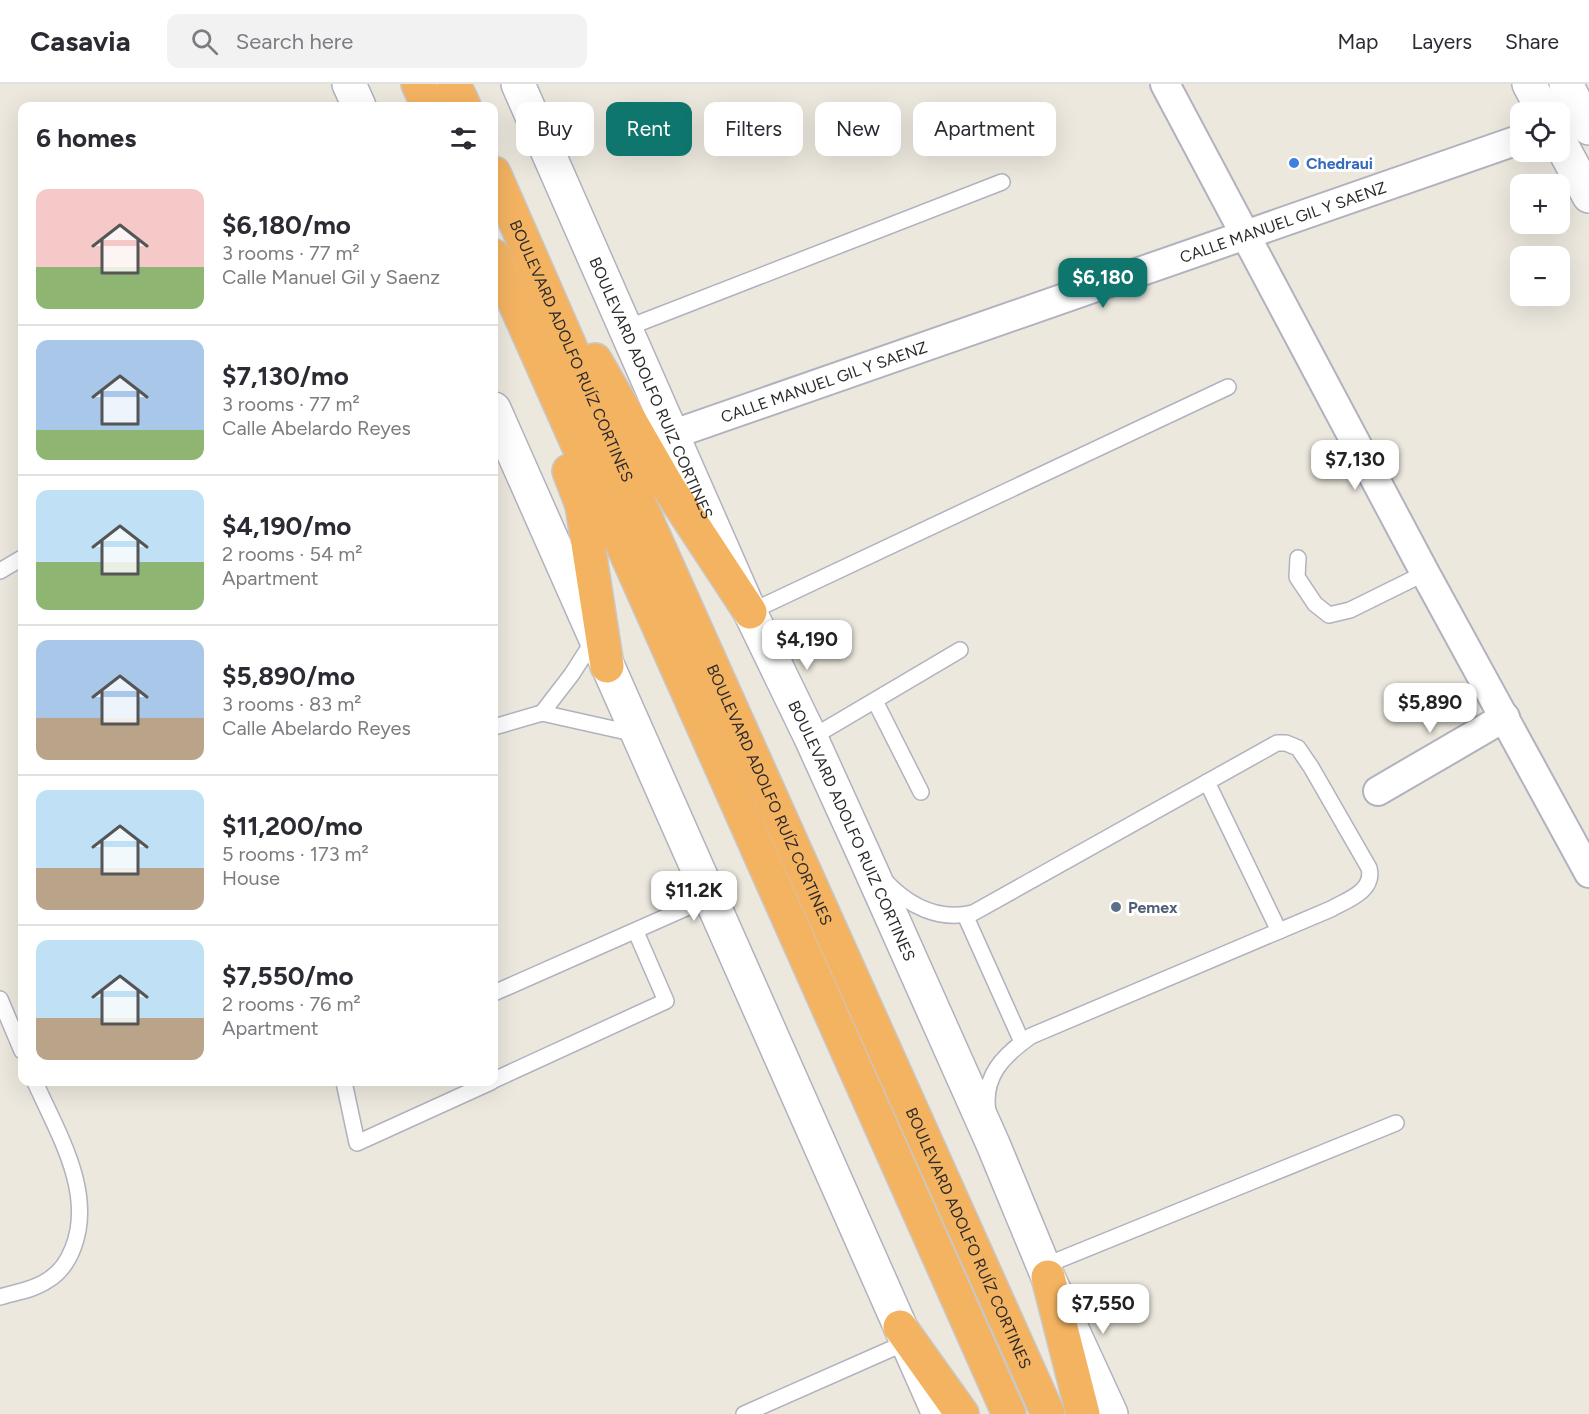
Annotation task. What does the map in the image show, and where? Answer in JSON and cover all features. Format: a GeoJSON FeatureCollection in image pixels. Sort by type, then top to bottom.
{"type":"FeatureCollection","features":[{"type":"Feature","properties":{"kind":"highway"},"geometry":{"type":"LineString","coordinates":[[418,84],[426,102]]}},
{"type":"Feature","properties":{"kind":"highway"},"geometry":{"type":"LineString","coordinates":[[454,84],[462,102]]}},
{"type":"Feature","properties":{"kind":"highway","name":"BOULEVARD ADOLFO RUÍZ CORTINES"},"geometry":{"type":"LineString","coordinates":[[498,182],[512,214],[598,482],[1048,1414]]}},
{"type":"Feature","properties":{"kind":"highway"},"geometry":{"type":"LineString","coordinates":[[512,214],[668,487],[750,612]]}},
{"type":"Feature","properties":{"kind":"highway","name":"BOULEVARD ADOLFO RUÍZ CORTINES"},"geometry":{"type":"LineString","coordinates":[[498,265],[598,482],[1009,1414]]}},
{"type":"Feature","properties":{"kind":"highway"},"geometry":{"type":"LineString","coordinates":[[498,271],[598,482],[601,652]]}},
{"type":"Feature","properties":{"kind":"highway"},"geometry":{"type":"LineString","coordinates":[[1046,1272],[1083,1414]]}},
{"type":"Feature","properties":{"kind":"highway"},"geometry":{"type":"LineString","coordinates":[[904,1335],[962,1414]]}},
{"type":"Feature","properties":{"kind":"main road","name":"BOULEVARD ADOLFO RUIZ CORTINES"},"geometry":{"type":"LineString","coordinates":[[518,84],[670,435],[750,612],[812,738],[993,1144],[1046,1272],[1111,1414]]}},
{"type":"Feature","properties":{"kind":"main road"},"geometry":{"type":"LineString","coordinates":[[1529,84],[1539,102]]}},
{"type":"Feature","properties":{"kind":"main road"},"geometry":{"type":"LineString","coordinates":[[1566,84],[1580,122]]}},
{"type":"Feature","properties":{"kind":"main road"},"geometry":{"type":"LineString","coordinates":[[1570,161],[1589,196]]}},
{"type":"Feature","properties":{"kind":"main road"},"geometry":{"type":"LineString","coordinates":[[498,418],[939,1414]]}},
{"type":"Feature","properties":{"kind":"street"},"geometry":{"type":"LineString","coordinates":[[1165,84],[1425,573],[1589,873]]}},
{"type":"Feature","properties":{"kind":"street","name":"CALLE MANUEL GIL Y SAENZ"},"geometry":{"type":"LineString","coordinates":[[670,435],[1510,143]]}},
{"type":"Feature","properties":{"kind":"street"},"geometry":{"type":"LineString","coordinates":[[1378,792],[1505,717]]}},
{"type":"Feature","properties":{"kind":"lane"},"geometry":{"type":"LineString","coordinates":[[624,329],[1002,182]]}},
{"type":"Feature","properties":{"kind":"lane"},"geometry":{"type":"LineString","coordinates":[[750,612],[1228,387]]}},
{"type":"Feature","properties":{"kind":"lane"},"geometry":{"type":"LineString","coordinates":[[502,460],[527,486]]}},
{"type":"Feature","properties":{"kind":"lane"},"geometry":{"type":"LineString","coordinates":[[1299,558],[1297,577],[1315,604],[1329,615],[1350,610],[1425,573]]}},
{"type":"Feature","properties":{"kind":"lane"},"geometry":{"type":"LineString","coordinates":[[0,571],[18,560]]}},
{"type":"Feature","properties":{"kind":"lane"},"geometry":{"type":"LineString","coordinates":[[812,738],[960,650]]}},
{"type":"Feature","properties":{"kind":"lane"},"geometry":{"type":"LineString","coordinates":[[542,713],[572,674],[601,652]]}},
{"type":"Feature","properties":{"kind":"lane"},"geometry":{"type":"LineString","coordinates":[[875,701],[921,792]]}},
{"type":"Feature","properties":{"kind":"lane"},"geometry":{"type":"LineString","coordinates":[[498,726],[542,713],[636,734]]}},
{"type":"Feature","properties":{"kind":"lane"},"geometry":{"type":"LineString","coordinates":[[865,856],[896,892],[920,908],[946,915],[973,913],[1277,743],[1286,743],[1298,748],[1311,767],[1369,868],[1371,875],[1368,884],[1361,891],[1331,909],[1042,1031],[1022,1042],[1000,1061],[988,1090],[987,1107],[993,1144]]}},
{"type":"Feature","properties":{"kind":"lane"},"geometry":{"type":"LineString","coordinates":[[1207,782],[1279,931]]}},
{"type":"Feature","properties":{"kind":"lane"},"geometry":{"type":"LineString","coordinates":[[498,991],[711,897]]}},
{"type":"Feature","properties":{"kind":"lane"},"geometry":{"type":"LineString","coordinates":[[965,915],[1022,1042]]}},
{"type":"Feature","properties":{"kind":"lane"},"geometry":{"type":"LineString","coordinates":[[498,1078],[666,1001],[636,932]]}},
{"type":"Feature","properties":{"kind":"lane"},"geometry":{"type":"LineString","coordinates":[[0,999],[18,1042]]}},
{"type":"Feature","properties":{"kind":"lane"},"geometry":{"type":"LineString","coordinates":[[0,1297],[38,1286],[49,1280],[69,1257],[79,1230],[79,1199],[72,1166],[37,1086]]}},
{"type":"Feature","properties":{"kind":"lane"},"geometry":{"type":"LineString","coordinates":[[345,1086],[357,1143],[481,1086]]}},
{"type":"Feature","properties":{"kind":"lane"},"geometry":{"type":"LineString","coordinates":[[1046,1272],[1396,1122]]}},
{"type":"Feature","properties":{"kind":"lane"},"geometry":{"type":"LineString","coordinates":[[744,1414],[904,1335]]}},
{"type":"Feature","properties":{"kind":"place","name":"Chedraui"},"geometry":{"type":"Point","coordinates":[1294,163]}},
{"type":"Feature","properties":{"kind":"place","name":"Pemex"},"geometry":{"type":"Point","coordinates":[1116,907]}}]}
